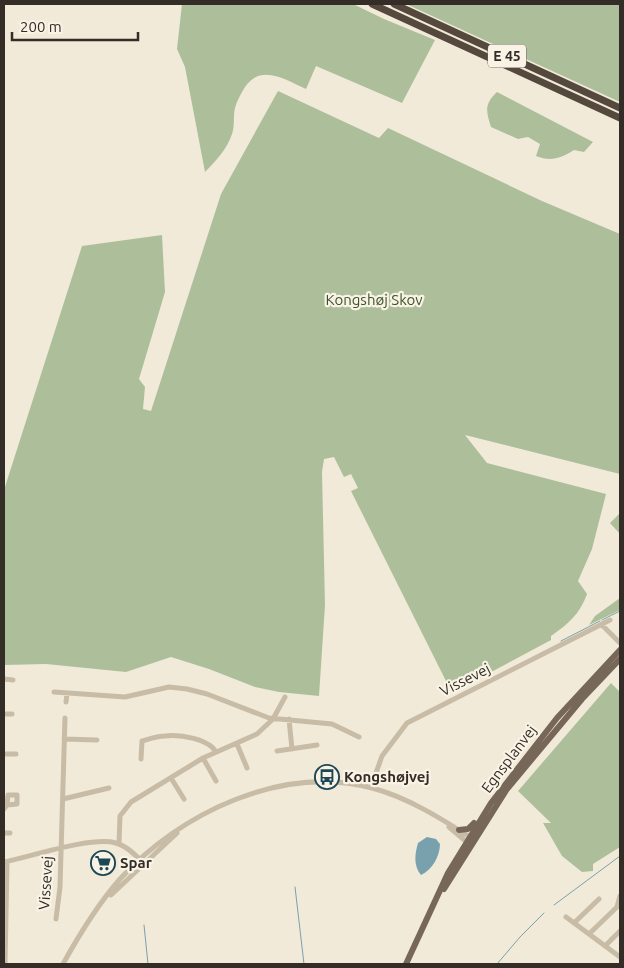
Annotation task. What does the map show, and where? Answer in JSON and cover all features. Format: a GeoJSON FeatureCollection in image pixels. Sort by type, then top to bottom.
{"type":"FeatureCollection","features":[{"type":"Feature","properties":{"kind":"highway","name":"E 45"},"geometry":{"type":"LineString","coordinates":[[372,4],[573,96],[620,120]]}},
{"type":"Feature","properties":{"kind":"highway","name":"E 45"},"geometry":{"type":"LineString","coordinates":[[394,4],[620,108]]}},
{"type":"Feature","properties":{"kind":"main road","name":"Egnsplanvej"},"geometry":{"type":"LineString","coordinates":[[438,896],[451,879],[491,803],[557,718],[620,650]]}},
{"type":"Feature","properties":{"kind":"main road","name":"Egnsplanvej"},"geometry":{"type":"LineString","coordinates":[[406,964],[448,873],[507,789],[540,747],[620,658]]}},
{"type":"Feature","properties":{"kind":"main road"},"geometry":{"type":"LineString","coordinates":[[459,830],[470,828],[491,803]]}},
{"type":"Feature","properties":{"kind":"street","name":"Vissevej"},"geometry":{"type":"LineString","coordinates":[[371,787],[382,756],[407,723],[610,620]]}},
{"type":"Feature","properties":{"kind":"street"},"geometry":{"type":"LineString","coordinates":[[602,625],[620,643]]}},
{"type":"Feature","properties":{"kind":"street"},"geometry":{"type":"LineString","coordinates":[[4,679],[13,680]]}},
{"type":"Feature","properties":{"kind":"street"},"geometry":{"type":"LineString","coordinates":[[54,692],[125,697],[160,689],[178,688],[207,694],[273,719],[332,724],[359,737]]}},
{"type":"Feature","properties":{"kind":"street"},"geometry":{"type":"LineString","coordinates":[[66,702],[67,693]]}},
{"type":"Feature","properties":{"kind":"street"},"geometry":{"type":"LineString","coordinates":[[142,861],[119,844],[120,816],[125,808],[203,758],[257,734],[273,719],[285,697]]}},
{"type":"Feature","properties":{"kind":"street"},"geometry":{"type":"LineString","coordinates":[[4,714],[12,714]]}},
{"type":"Feature","properties":{"kind":"street"},"geometry":{"type":"LineString","coordinates":[[61,849],[65,718]]}},
{"type":"Feature","properties":{"kind":"street"},"geometry":{"type":"LineString","coordinates":[[289,719],[292,749]]}},
{"type":"Feature","properties":{"kind":"street"},"geometry":{"type":"LineString","coordinates":[[140,759],[144,734]]}},
{"type":"Feature","properties":{"kind":"street"},"geometry":{"type":"LineString","coordinates":[[142,741],[164,736],[178,736],[208,744],[216,752]]}},
{"type":"Feature","properties":{"kind":"street"},"geometry":{"type":"LineString","coordinates":[[64,739],[97,740]]}},
{"type":"Feature","properties":{"kind":"street"},"geometry":{"type":"LineString","coordinates":[[237,744],[247,768]]}},
{"type":"Feature","properties":{"kind":"street"},"geometry":{"type":"LineString","coordinates":[[277,751],[317,745]]}},
{"type":"Feature","properties":{"kind":"street"},"geometry":{"type":"LineString","coordinates":[[4,754],[16,754]]}},
{"type":"Feature","properties":{"kind":"street"},"geometry":{"type":"LineString","coordinates":[[203,758],[216,781]]}},
{"type":"Feature","properties":{"kind":"street"},"geometry":{"type":"LineString","coordinates":[[171,778],[184,799]]}},
{"type":"Feature","properties":{"kind":"street"},"geometry":{"type":"LineString","coordinates":[[63,964],[76,940],[112,889],[142,861],[185,826],[235,800],[276,787],[326,781],[371,787],[402,798],[447,825],[470,842]]}},
{"type":"Feature","properties":{"kind":"street"},"geometry":{"type":"LineString","coordinates":[[63,799],[109,788]]}},
{"type":"Feature","properties":{"kind":"street"},"geometry":{"type":"LineString","coordinates":[[447,825],[459,830],[470,842]]}},
{"type":"Feature","properties":{"kind":"street","name":"Vissevej"},"geometry":{"type":"LineString","coordinates":[[6,862],[98,842],[119,844]]}},
{"type":"Feature","properties":{"kind":"street","name":"Vissevej"},"geometry":{"type":"LineString","coordinates":[[56,919],[61,849]]}},
{"type":"Feature","properties":{"kind":"street"},"geometry":{"type":"LineString","coordinates":[[5,964],[6,862]]}},
{"type":"Feature","properties":{"kind":"street"},"geometry":{"type":"LineString","coordinates":[[589,934],[617,907],[620,896]]}},
{"type":"Feature","properties":{"kind":"street"},"geometry":{"type":"LineString","coordinates":[[574,923],[599,899]]}},
{"type":"Feature","properties":{"kind":"street"},"geometry":{"type":"LineString","coordinates":[[566,917],[620,957]]}},
{"type":"Feature","properties":{"kind":"street"},"geometry":{"type":"LineString","coordinates":[[605,946],[620,931]]}},
{"type":"Feature","properties":{"kind":"green space"},"geometry":{"type":"Polygon","coordinates":[[[182,4],[353,4],[435,40],[402,103],[316,66],[306,89],[274,76],[258,76],[251,80],[239,97],[236,105],[233,131],[227,145],[205,172],[185,67],[177,49],[182,4]]]}},
{"type":"Feature","properties":{"kind":"green space"},"geometry":{"type":"Polygon","coordinates":[[[406,4],[620,4],[620,102],[406,4]]]}},
{"type":"Feature","properties":{"kind":"green space","name":"Kongshøj Skov"},"geometry":{"type":"Polygon","coordinates":[[[278,91],[379,138],[388,128],[542,201],[620,234],[620,474],[465,435],[487,463],[606,494],[592,549],[578,581],[587,594],[584,601],[573,618],[551,636],[551,640],[452,693],[351,491],[358,488],[351,474],[344,477],[334,457],[324,459],[322,472],[325,605],[319,696],[279,692],[255,687],[171,657],[126,672],[46,664],[4,665],[4,490],[82,246],[162,235],[165,292],[139,379],[145,387],[143,409],[151,411],[221,194],[278,91]]]}},
{"type":"Feature","properties":{"kind":"green space"},"geometry":{"type":"Polygon","coordinates":[[[497,92],[593,142],[584,152],[574,150],[551,159],[536,156],[540,144],[528,137],[518,139],[491,127],[487,108],[490,100],[497,92]]]}},
{"type":"Feature","properties":{"kind":"green space"},"geometry":{"type":"Polygon","coordinates":[[[620,513],[620,534],[610,523],[620,513]]]}},
{"type":"Feature","properties":{"kind":"green space"},"geometry":{"type":"Polygon","coordinates":[[[620,598],[620,610],[589,625],[595,616],[620,598]]]}},
{"type":"Feature","properties":{"kind":"green space"},"geometry":{"type":"Polygon","coordinates":[[[611,683],[620,692],[620,847],[593,864],[593,871],[582,872],[562,856],[543,823],[551,823],[518,791],[611,683]]]}},
{"type":"Feature","properties":{"kind":"water"},"geometry":{"type":"Polygon","coordinates":[[[427,837],[436,839],[440,844],[440,849],[432,866],[421,875],[416,864],[416,851],[418,843],[427,837]]]}},
{"type":"Feature","properties":{"kind":"waterway"},"geometry":{"type":"LineString","coordinates":[[602,620],[620,611]]}},
{"type":"Feature","properties":{"kind":"waterway"},"geometry":{"type":"LineString","coordinates":[[561,641],[600,621]]}},
{"type":"Feature","properties":{"kind":"waterway"},"geometry":{"type":"LineString","coordinates":[[554,905],[620,856]]}},
{"type":"Feature","properties":{"kind":"waterway"},"geometry":{"type":"LineString","coordinates":[[295,887],[304,964]]}},
{"type":"Feature","properties":{"kind":"waterway"},"geometry":{"type":"LineString","coordinates":[[497,964],[544,913]]}},
{"type":"Feature","properties":{"kind":"waterway"},"geometry":{"type":"LineString","coordinates":[[144,925],[148,964]]}},
{"type":"Feature","properties":{"kind":"place","name":"Kongshøjvej"},"geometry":{"type":"Point","coordinates":[327,777]}},
{"type":"Feature","properties":{"kind":"place","name":"Spar"},"geometry":{"type":"Point","coordinates":[103,863]}}]}
